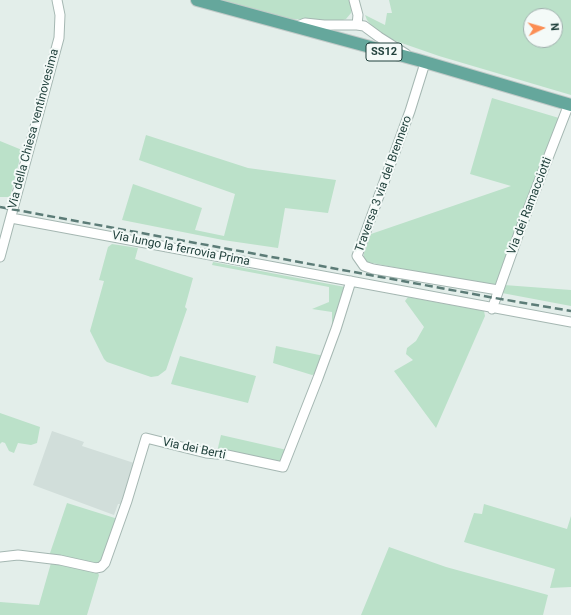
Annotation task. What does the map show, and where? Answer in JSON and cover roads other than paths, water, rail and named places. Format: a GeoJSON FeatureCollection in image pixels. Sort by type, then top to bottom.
{"type":"FeatureCollection","features":[{"type":"Feature","properties":{"kind":"main road","name":"SS12"},"geometry":{"type":"LineString","coordinates":[[198,0],[570,104]]}},
{"type":"Feature","properties":{"kind":"street","name":"Via della Chiesa ventinovesima"},"geometry":{"type":"LineString","coordinates":[[0,257],[1,247],[11,218],[59,38],[60,15],[57,0]]}},
{"type":"Feature","properties":{"kind":"street"},"geometry":{"type":"LineString","coordinates":[[354,0],[358,15],[357,24]]}},
{"type":"Feature","properties":{"kind":"street"},"geometry":{"type":"LineString","coordinates":[[294,28],[305,23],[324,25],[357,24],[364,26],[379,37],[421,62]]}},
{"type":"Feature","properties":{"kind":"street","name":"Traversa 3 via del Brennero"},"geometry":{"type":"LineString","coordinates":[[421,62],[410,111],[357,256],[364,266],[373,269],[498,290]]}},
{"type":"Feature","properties":{"kind":"street","name":"Via dei Ramacciotti"},"geometry":{"type":"LineString","coordinates":[[492,309],[570,104]]}},
{"type":"Feature","properties":{"kind":"street","name":"Via lungo la ferrovia Prima"},"geometry":{"type":"LineString","coordinates":[[11,218],[492,309],[571,322]]}},
{"type":"Feature","properties":{"kind":"street","name":"Via dei Berti"},"geometry":{"type":"LineString","coordinates":[[0,557],[18,555],[60,560],[96,568],[101,567],[105,563],[127,501],[146,438],[206,453],[283,467],[321,371],[336,329],[350,281]]}},
{"type":"Feature","properties":{"kind":"railway"},"geometry":{"type":"LineString","coordinates":[[0,207],[571,311]]}}]}
